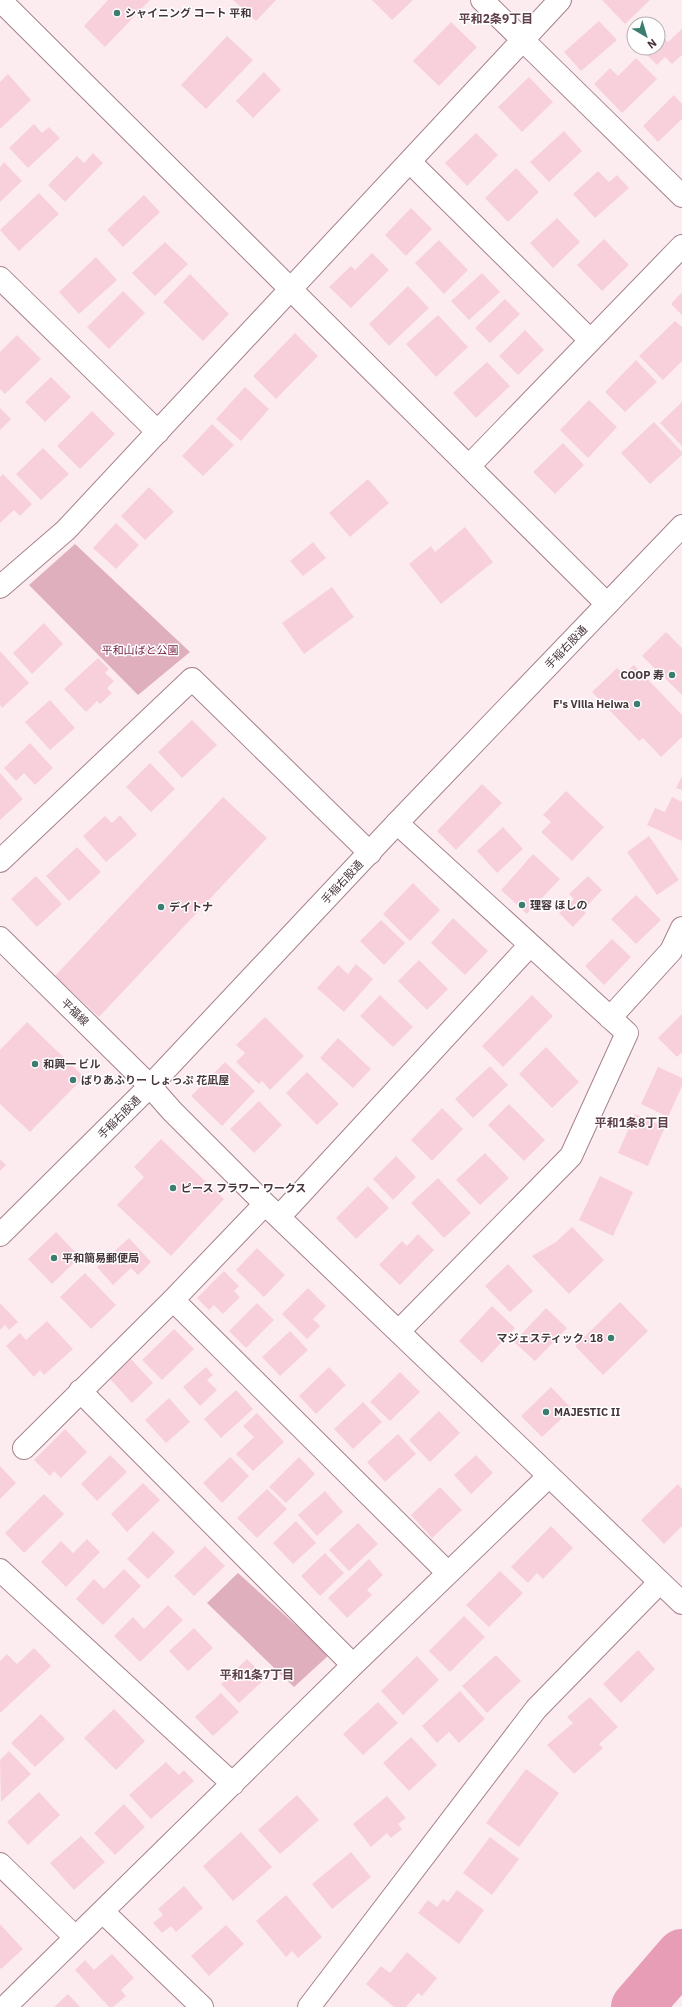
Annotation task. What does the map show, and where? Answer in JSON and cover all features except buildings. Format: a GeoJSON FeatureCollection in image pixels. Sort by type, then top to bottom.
{"type":"FeatureCollection","features":[{"type":"Feature","properties":{"kind":"street"},"geometry":{"type":"LineString","coordinates":[[0,0],[470,465],[607,604]]}},
{"type":"Feature","properties":{"kind":"street"},"geometry":{"type":"LineString","coordinates":[[482,0],[682,196]]}},
{"type":"Feature","properties":{"kind":"street"},"geometry":{"type":"LineString","coordinates":[[0,587],[66,530],[560,0]]}},
{"type":"Feature","properties":{"kind":"street"},"geometry":{"type":"LineString","coordinates":[[410,162],[590,340]]}},
{"type":"Feature","properties":{"kind":"street"},"geometry":{"type":"LineString","coordinates":[[470,465],[682,246]]}},
{"type":"Feature","properties":{"kind":"street"},"geometry":{"type":"LineString","coordinates":[[3,287],[158,432]]}},
{"type":"Feature","properties":{"kind":"street","name":"手稲右股通"},"geometry":{"type":"LineString","coordinates":[[0,1235],[150,1086],[370,853],[396,823],[682,526]]}},
{"type":"Feature","properties":{"kind":"street"},"geometry":{"type":"LineString","coordinates":[[0,861],[192,679],[370,853]]}},
{"type":"Feature","properties":{"kind":"street"},"geometry":{"type":"LineString","coordinates":[[396,823],[627,1033],[571,1156],[399,1331]]}},
{"type":"Feature","properties":{"kind":"street"},"geometry":{"type":"LineString","coordinates":[[610,1018],[671,951],[682,928]]}},
{"type":"Feature","properties":{"kind":"street","name":"平福線"},"geometry":{"type":"LineString","coordinates":[[0,938],[150,1086],[172,1111],[272,1210],[682,1603]]}},
{"type":"Feature","properties":{"kind":"street"},"geometry":{"type":"LineString","coordinates":[[24,1448],[172,1300],[272,1210],[530,945]]}},
{"type":"Feature","properties":{"kind":"street"},"geometry":{"type":"LineString","coordinates":[[172,1300],[448,1573]]}},
{"type":"Feature","properties":{"kind":"street"},"geometry":{"type":"LineString","coordinates":[[80,1391],[353,1665]]}},
{"type":"Feature","properties":{"kind":"street"},"geometry":{"type":"LineString","coordinates":[[5,2007],[353,1665],[549,1476]]}},
{"type":"Feature","properties":{"kind":"street"},"geometry":{"type":"LineString","coordinates":[[0,1570],[232,1784]]}},
{"type":"Feature","properties":{"kind":"street"},"geometry":{"type":"LineString","coordinates":[[309,2007],[536,1709],[660,1582]]}},
{"type":"Feature","properties":{"kind":"street"},"geometry":{"type":"LineString","coordinates":[[0,1864],[75,1937]]}},
{"type":"Feature","properties":{"kind":"street"},"geometry":{"type":"LineString","coordinates":[[103,1912],[202,2007]]}},
{"type":"Feature","properties":{"kind":"green space","name":"平和山ばと公園"},"geometry":{"type":"Polygon","coordinates":[[[75,544],[190,652],[138,695],[29,585],[75,544]]]}},
{"type":"Feature","properties":{"kind":"green space"},"geometry":{"type":"Polygon","coordinates":[[[238,1573],[329,1655],[294,1687],[207,1603],[238,1573]]]}},
{"type":"Feature","properties":{"kind":"waterway"},"geometry":{"type":"LineString","coordinates":[[637,2007],[682,1955]]}},
{"type":"Feature","properties":{"kind":"place","name":"シャイニング コート 平和"},"geometry":{"type":"Point","coordinates":[117,13]}},
{"type":"Feature","properties":{"kind":"place","name":"COOP 寿"},"geometry":{"type":"Point","coordinates":[672,675]}},
{"type":"Feature","properties":{"kind":"place","name":"F's Villa Heiwa"},"geometry":{"type":"Point","coordinates":[637,704]}},
{"type":"Feature","properties":{"kind":"place","name":"理容 ほしの"},"geometry":{"type":"Point","coordinates":[522,905]}},
{"type":"Feature","properties":{"kind":"place","name":"デイトナ"},"geometry":{"type":"Point","coordinates":[161,907]}},
{"type":"Feature","properties":{"kind":"place","name":"和興一 ビル"},"geometry":{"type":"Point","coordinates":[35,1064]}},
{"type":"Feature","properties":{"kind":"place","name":"ばりあふりー しょっぷ 花凪屋"},"geometry":{"type":"Point","coordinates":[73,1080]}},
{"type":"Feature","properties":{"kind":"place","name":"ピース フラワー ワークス"},"geometry":{"type":"Point","coordinates":[173,1188]}},
{"type":"Feature","properties":{"kind":"place","name":"平和簡易郵便局"},"geometry":{"type":"Point","coordinates":[54,1258]}},
{"type":"Feature","properties":{"kind":"place","name":"マジェスティック. 18"},"geometry":{"type":"Point","coordinates":[611,1338]}},
{"type":"Feature","properties":{"kind":"place","name":"MAJESTIC II"},"geometry":{"type":"Point","coordinates":[546,1412]}},
{"type":"Feature","properties":{"kind":"district","name":"平和2条9丁目"},"geometry":{"type":"Point","coordinates":[496,18]}},
{"type":"Feature","properties":{"kind":"district","name":"平和1条8丁目"},"geometry":{"type":"Point","coordinates":[632,1122]}},
{"type":"Feature","properties":{"kind":"district","name":"平和1条7丁目"},"geometry":{"type":"Point","coordinates":[257,1674]}}]}
